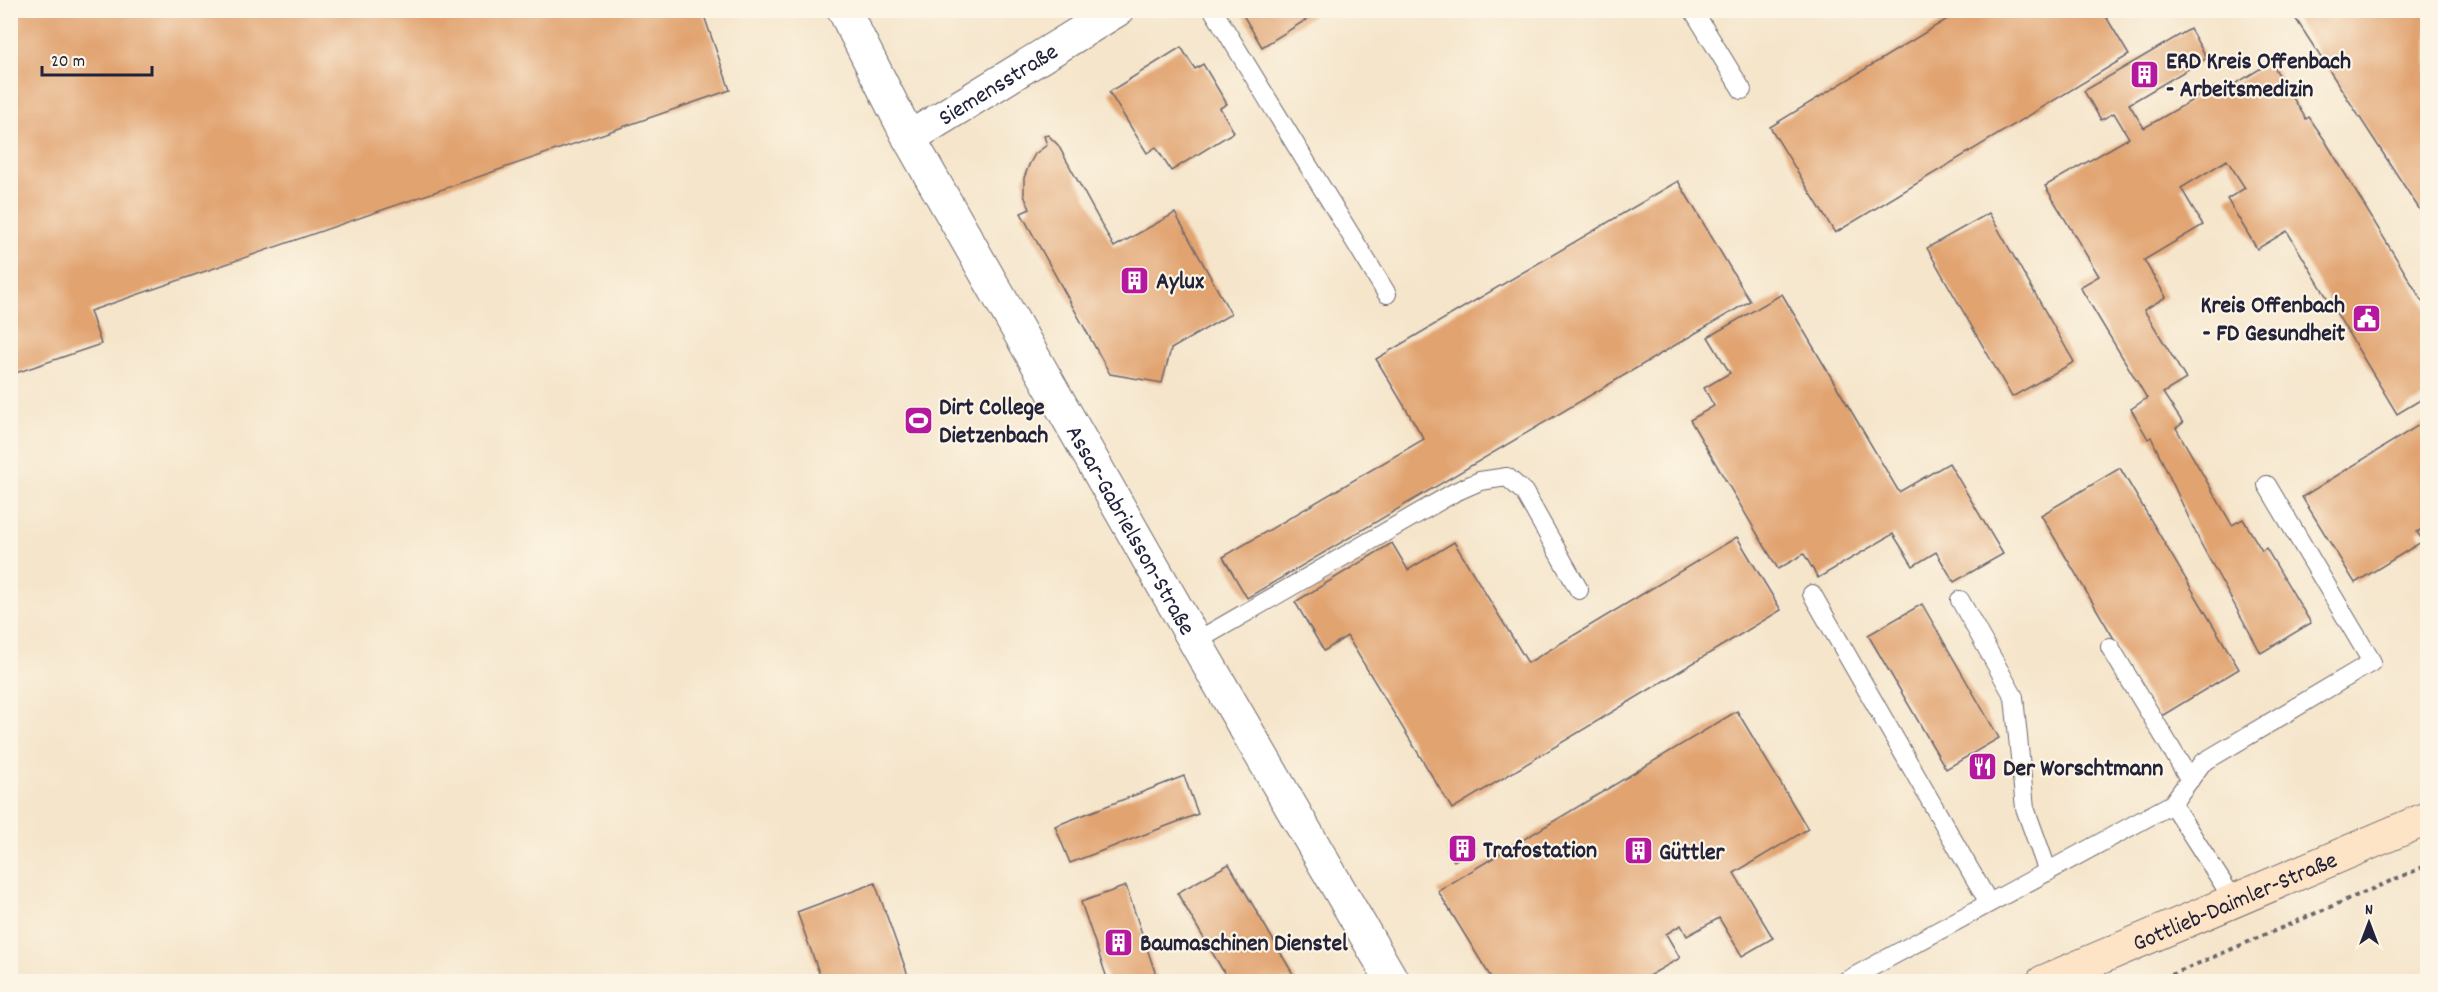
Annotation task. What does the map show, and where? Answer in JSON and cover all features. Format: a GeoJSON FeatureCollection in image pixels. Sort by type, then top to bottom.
{"type":"FeatureCollection","features":[{"type":"Feature","properties":{"kind":"street","name":"Assar-Gabrielsson-Straße"},"geometry":{"type":"LineString","coordinates":[[844,10],[909,138],[1195,642],[1393,981]]}},
{"type":"Feature","properties":{"kind":"street","name":"Siemensstraße"},"geometry":{"type":"LineString","coordinates":[[909,138],[1117,10]]}},
{"type":"Feature","properties":{"kind":"street","name":"Gottlieb-Daimler-Straße"},"geometry":{"type":"LineString","coordinates":[[2043,981],[2427,818]]}},
{"type":"Feature","properties":{"kind":"lane"},"geometry":{"type":"LineString","coordinates":[[1213,10],[1386,294]]}},
{"type":"Feature","properties":{"kind":"lane"},"geometry":{"type":"LineString","coordinates":[[1693,10],[1742,90]]}},
{"type":"Feature","properties":{"kind":"lane"},"geometry":{"type":"LineString","coordinates":[[1195,642],[1455,492],[1480,481],[1507,477],[1524,492],[1579,590]]}},
{"type":"Feature","properties":{"kind":"lane"},"geometry":{"type":"LineString","coordinates":[[1844,981],[2172,804],[2202,763],[2372,662],[2267,485]]}},
{"type":"Feature","properties":{"kind":"lane"},"geometry":{"type":"LineString","coordinates":[[1812,594],[1989,903]]}},
{"type":"Feature","properties":{"kind":"lane"},"geometry":{"type":"LineString","coordinates":[[1960,600],[2014,697],[2025,808],[2048,872]]}},
{"type":"Feature","properties":{"kind":"lane"},"geometry":{"type":"LineString","coordinates":[[2110,648],[2190,780]]}},
{"type":"Feature","properties":{"kind":"lane"},"geometry":{"type":"LineString","coordinates":[[2172,804],[2233,899]]}},
{"type":"Feature","properties":{"kind":"path"},"geometry":{"type":"LineString","coordinates":[[2155,981],[2427,865]]}},
{"type":"Feature","properties":{"kind":"building"},"geometry":{"type":"Polygon","coordinates":[[[10,10],[702,10],[730,90],[90,311],[101,344],[10,375],[10,10]]]}},
{"type":"Feature","properties":{"kind":"building"},"geometry":{"type":"Polygon","coordinates":[[[1240,10],[1322,10],[1262,47],[1240,10]]]}},
{"type":"Feature","properties":{"kind":"building"},"geometry":{"type":"Polygon","coordinates":[[[1962,10],[2102,10],[2129,55],[1835,233],[1770,127],[1962,10]]]}},
{"type":"Feature","properties":{"kind":"building"},"geometry":{"type":"Polygon","coordinates":[[[2290,10],[2427,10],[2427,221],[2290,10]]]}},
{"type":"Feature","properties":{"kind":"building"},"geometry":{"type":"Polygon","coordinates":[[[2190,29],[2207,58],[2129,104],[2144,128],[2215,87],[2219,94],[2271,62],[2306,119],[2309,117],[2324,139],[2427,309],[2427,396],[2397,414],[2287,231],[2257,249],[2227,199],[2245,188],[2227,160],[2181,188],[2203,225],[2144,260],[2166,297],[2144,310],[2186,379],[2163,393],[2183,423],[2176,428],[2232,525],[2243,519],[2262,551],[2266,548],[2311,623],[2261,653],[2201,544],[2151,437],[2148,439],[2131,409],[2147,398],[2080,287],[2099,276],[2045,186],[2129,138],[2114,113],[2101,120],[2084,91],[2190,29]]]}},
{"type":"Feature","properties":{"kind":"building"},"geometry":{"type":"Polygon","coordinates":[[[1181,47],[1195,69],[1203,64],[1227,104],[1220,108],[1234,132],[1171,171],[1156,147],[1147,153],[1109,92],[1181,47]]]}},
{"type":"Feature","properties":{"kind":"building","name":"Aylux"},"geometry":{"type":"Polygon","coordinates":[[[1048,135],[1058,145],[1114,247],[1175,213],[1231,314],[1171,349],[1162,383],[1110,374],[1021,213],[1030,209],[1024,195],[1024,178],[1035,154],[1047,145],[1044,136],[1048,135]]]}},
{"type":"Feature","properties":{"kind":"building"},"geometry":{"type":"Polygon","coordinates":[[[1678,181],[1750,301],[1247,598],[1223,557],[1424,439],[1376,359],[1678,181]]]}},
{"type":"Feature","properties":{"kind":"building"},"geometry":{"type":"Polygon","coordinates":[[[1989,213],[2074,362],[2012,397],[1927,248],[1989,213]]]}},
{"type":"Feature","properties":{"kind":"building"},"geometry":{"type":"Polygon","coordinates":[[[1782,294],[1899,492],[1949,463],[2003,554],[1954,582],[1936,552],[1913,566],[1893,534],[1818,578],[1804,554],[1778,569],[1690,420],[1714,406],[1704,388],[1730,373],[1708,337],[1782,294]]]}},
{"type":"Feature","properties":{"kind":"building"},"geometry":{"type":"Polygon","coordinates":[[[2427,420],[2427,526],[2417,532],[2423,541],[2355,583],[2302,497],[2427,420]]]}},
{"type":"Feature","properties":{"kind":"building"},"geometry":{"type":"Polygon","coordinates":[[[2120,468],[2239,669],[2160,717],[2041,515],[2120,468]]]}},
{"type":"Feature","properties":{"kind":"building"},"geometry":{"type":"Polygon","coordinates":[[[1737,537],[1781,610],[1452,809],[1347,636],[1324,651],[1295,602],[1392,543],[1408,570],[1454,542],[1528,663],[1737,537]]]}},
{"type":"Feature","properties":{"kind":"building"},"geometry":{"type":"Polygon","coordinates":[[[1922,604],[1999,738],[1946,769],[1868,635],[1922,604]]]}},
{"type":"Feature","properties":{"kind":"building","name":"Güttler"},"geometry":{"type":"Polygon","coordinates":[[[1737,711],[1808,829],[1734,873],[1773,938],[1742,956],[1719,918],[1687,936],[1681,925],[1666,934],[1680,958],[1640,981],[1493,981],[1438,891],[1737,711]]]}},
{"type":"Feature","properties":{"kind":"building"},"geometry":{"type":"Polygon","coordinates":[[[1184,776],[1198,814],[1070,863],[1055,826],[1184,776]]]}},
{"type":"Feature","properties":{"kind":"building","name":"Trafostation"},"geometry":{"type":"Polygon","coordinates":[[[1470,836],[1476,848],[1454,861],[1447,850],[1470,836]]]}},
{"type":"Feature","properties":{"kind":"building"},"geometry":{"type":"Polygon","coordinates":[[[1229,864],[1297,981],[1229,981],[1177,893],[1229,864]]]}},
{"type":"Feature","properties":{"kind":"building"},"geometry":{"type":"Polygon","coordinates":[[[875,883],[910,981],[822,981],[797,912],[875,883]]]}},
{"type":"Feature","properties":{"kind":"building","name":"Baumaschinen Dienstel"},"geometry":{"type":"Polygon","coordinates":[[[1126,886],[1158,981],[1108,981],[1081,902],[1126,886]]]}},
{"type":"Feature","properties":{"kind":"place","name":"ERD Kreis Offenbach - Arbeitsmedizin"},"geometry":{"type":"Point","coordinates":[2145,74]}},
{"type":"Feature","properties":{"kind":"place","name":"Aylux"},"geometry":{"type":"Point","coordinates":[1135,280]}},
{"type":"Feature","properties":{"kind":"place","name":"Kreis Offenbach - FD Gesundheit"},"geometry":{"type":"Point","coordinates":[2366,318]}},
{"type":"Feature","properties":{"kind":"place","name":"Dirt College Dietzenbach"},"geometry":{"type":"Point","coordinates":[918,420]}},
{"type":"Feature","properties":{"kind":"place","name":"Der Worschtmann"},"geometry":{"type":"Point","coordinates":[1982,767]}},
{"type":"Feature","properties":{"kind":"place","name":"Trafostation"},"geometry":{"type":"Point","coordinates":[1462,849]}},
{"type":"Feature","properties":{"kind":"place","name":"Güttler"},"geometry":{"type":"Point","coordinates":[1638,851]}},
{"type":"Feature","properties":{"kind":"place","name":"Baumaschinen Dienstel"},"geometry":{"type":"Point","coordinates":[1119,942]}}]}
